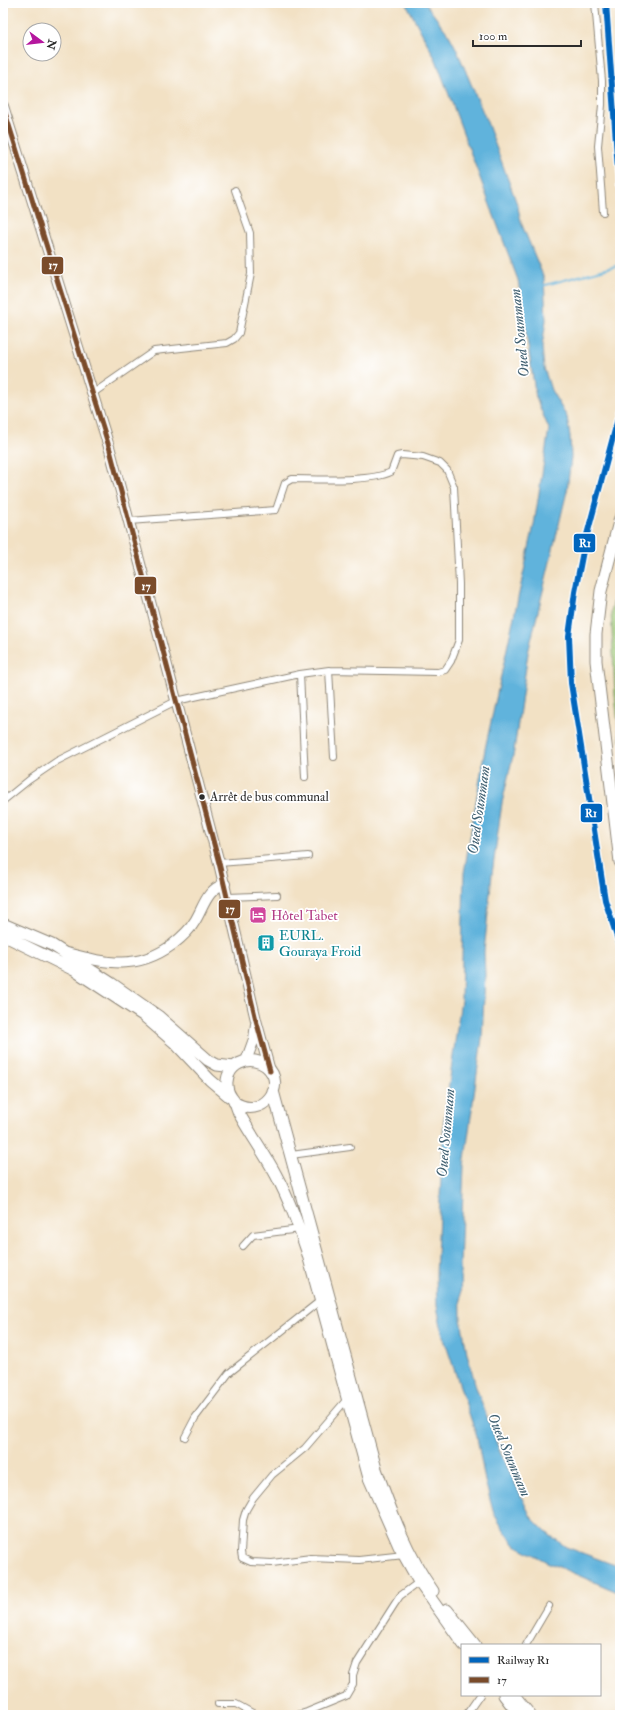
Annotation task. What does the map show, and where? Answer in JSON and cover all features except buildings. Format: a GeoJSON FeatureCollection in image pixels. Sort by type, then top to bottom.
{"type":"FeatureCollection","features":[{"type":"Feature","properties":{"kind":"highway"},"geometry":{"type":"LineString","coordinates":[[620,518],[601,591],[596,646],[597,678],[611,774],[620,862]]}},
{"type":"Feature","properties":{"kind":"highway"},"geometry":{"type":"LineString","coordinates":[[3,924],[25,932],[62,952],[158,1016],[208,1060],[217,1065],[234,1067]]}},
{"type":"Feature","properties":{"kind":"highway"},"geometry":{"type":"LineString","coordinates":[[3,936],[74,970],[144,1016],[174,1042],[215,1085],[232,1100],[246,1108],[253,1108],[266,1103],[273,1091]]}},
{"type":"Feature","properties":{"kind":"highway"},"geometry":{"type":"LineString","coordinates":[[463,1644],[419,1582],[404,1555],[369,1478],[300,1229],[276,1176],[232,1100],[227,1085],[230,1073],[234,1067],[246,1061],[260,1062],[270,1071],[273,1077],[273,1091],[376,1469],[390,1508],[406,1542],[430,1586],[474,1644]]}},
{"type":"Feature","properties":{"kind":"highway"},"geometry":{"type":"LineString","coordinates":[[505,1696],[519,1715]]}},
{"type":"Feature","properties":{"kind":"highway"},"geometry":{"type":"LineString","coordinates":[[515,1696],[530,1715]]}},
{"type":"Feature","properties":{"kind":"main road"},"geometry":{"type":"LineString","coordinates":[[3,106],[110,450],[220,863],[256,1020],[270,1071]]}},
{"type":"Feature","properties":{"kind":"main road"},"geometry":{"type":"LineString","coordinates":[[62,952],[105,962],[140,961],[148,958],[179,940],[194,923],[210,892],[225,884]]}},
{"type":"Feature","properties":{"kind":"main road"},"geometry":{"type":"LineString","coordinates":[[246,1061],[254,1039],[256,1020]]}},
{"type":"Feature","properties":{"kind":"street"},"geometry":{"type":"LineString","coordinates":[[595,3],[602,81],[602,105],[598,146],[603,212]]}},
{"type":"Feature","properties":{"kind":"street"},"geometry":{"type":"LineString","coordinates":[[92,394],[154,351],[227,343],[234,339],[239,333],[251,274],[250,234],[235,190]]}},
{"type":"Feature","properties":{"kind":"street"},"geometry":{"type":"LineString","coordinates":[[3,801],[29,780],[57,761],[176,701],[300,674],[329,670],[438,672],[446,670],[452,662],[459,640],[460,584],[454,487],[447,470],[440,463],[423,457],[402,455],[397,456],[391,472],[385,475],[352,479],[292,479],[285,483],[276,510],[129,522]]}},
{"type":"Feature","properties":{"kind":"street"},"geometry":{"type":"LineString","coordinates":[[329,670],[334,757]]}},
{"type":"Feature","properties":{"kind":"street"},"geometry":{"type":"LineString","coordinates":[[300,674],[305,778]]}},
{"type":"Feature","properties":{"kind":"street"},"geometry":{"type":"LineString","coordinates":[[220,863],[308,856]]}},
{"type":"Feature","properties":{"kind":"street"},"geometry":{"type":"LineString","coordinates":[[228,897],[277,895]]}},
{"type":"Feature","properties":{"kind":"street"},"geometry":{"type":"LineString","coordinates":[[291,1155],[350,1146]]}},
{"type":"Feature","properties":{"kind":"street"},"geometry":{"type":"LineString","coordinates":[[243,1246],[253,1235],[300,1229]]}},
{"type":"Feature","properties":{"kind":"street"},"geometry":{"type":"LineString","coordinates":[[185,1437],[195,1418],[229,1373],[320,1300]]}},
{"type":"Feature","properties":{"kind":"street"},"geometry":{"type":"LineString","coordinates":[[347,1399],[305,1448],[272,1475],[252,1498],[243,1520],[242,1558],[251,1562],[272,1563],[311,1558],[348,1560],[404,1555]]}},
{"type":"Feature","properties":{"kind":"street"},"geometry":{"type":"LineString","coordinates":[[297,1715],[346,1696],[353,1684],[354,1669],[357,1663],[394,1605],[400,1596],[419,1582]]}},
{"type":"Feature","properties":{"kind":"street"},"geometry":{"type":"LineString","coordinates":[[527,1644],[549,1606]]}},
{"type":"Feature","properties":{"kind":"street"},"geometry":{"type":"LineString","coordinates":[[466,1715],[479,1696]]}},
{"type":"Feature","properties":{"kind":"street"},"geometry":{"type":"LineString","coordinates":[[218,1704],[236,1704],[256,1715]]}},
{"type":"Feature","properties":{"kind":"green space"},"geometry":{"type":"Polygon","coordinates":[[[620,578],[620,742],[615,696],[611,611],[620,578]]]}},
{"type":"Feature","properties":{"kind":"water","name":"Oued Soummam"},"geometry":{"type":"Polygon","coordinates":[[[406,3],[425,3],[449,35],[456,48],[487,122],[517,204],[522,225],[544,278],[546,320],[542,347],[544,368],[551,390],[567,417],[571,457],[567,491],[528,653],[514,751],[502,803],[492,874],[484,952],[485,975],[482,1038],[464,1166],[460,1265],[461,1319],[467,1353],[476,1387],[500,1452],[531,1517],[547,1533],[566,1547],[620,1567],[620,1593],[547,1562],[515,1545],[504,1530],[494,1514],[485,1481],[477,1437],[443,1336],[437,1306],[436,1275],[444,1120],[461,1000],[464,873],[485,749],[534,525],[549,429],[536,398],[518,280],[436,60],[406,3]]]}},
{"type":"Feature","properties":{"kind":"waterway"},"geometry":{"type":"LineString","coordinates":[[542,286],[620,265]]}},
{"type":"Feature","properties":{"kind":"rail line","name":"R1"},"geometry":{"type":"LineString","coordinates":[[606,3],[620,197]]}},
{"type":"Feature","properties":{"kind":"rail line","name":"R1"},"geometry":{"type":"LineString","coordinates":[[620,411],[584,546],[575,592],[569,636],[571,683],[605,900],[620,946]]}},
{"type":"Feature","properties":{"kind":"transit line","name":"17"},"geometry":{"type":"LineString","coordinates":[[3,106],[110,450],[219,863],[256,1020],[270,1071]]}},
{"type":"Feature","properties":{"kind":"place","name":"Arrêt de bus communal"},"geometry":{"type":"Point","coordinates":[202,797]}},
{"type":"Feature","properties":{"kind":"place","name":"Hôtel Tabet"},"geometry":{"type":"Point","coordinates":[258,915]}},
{"type":"Feature","properties":{"kind":"place","name":"EURL. Gouraya Froid"},"geometry":{"type":"Point","coordinates":[266,943]}}]}
